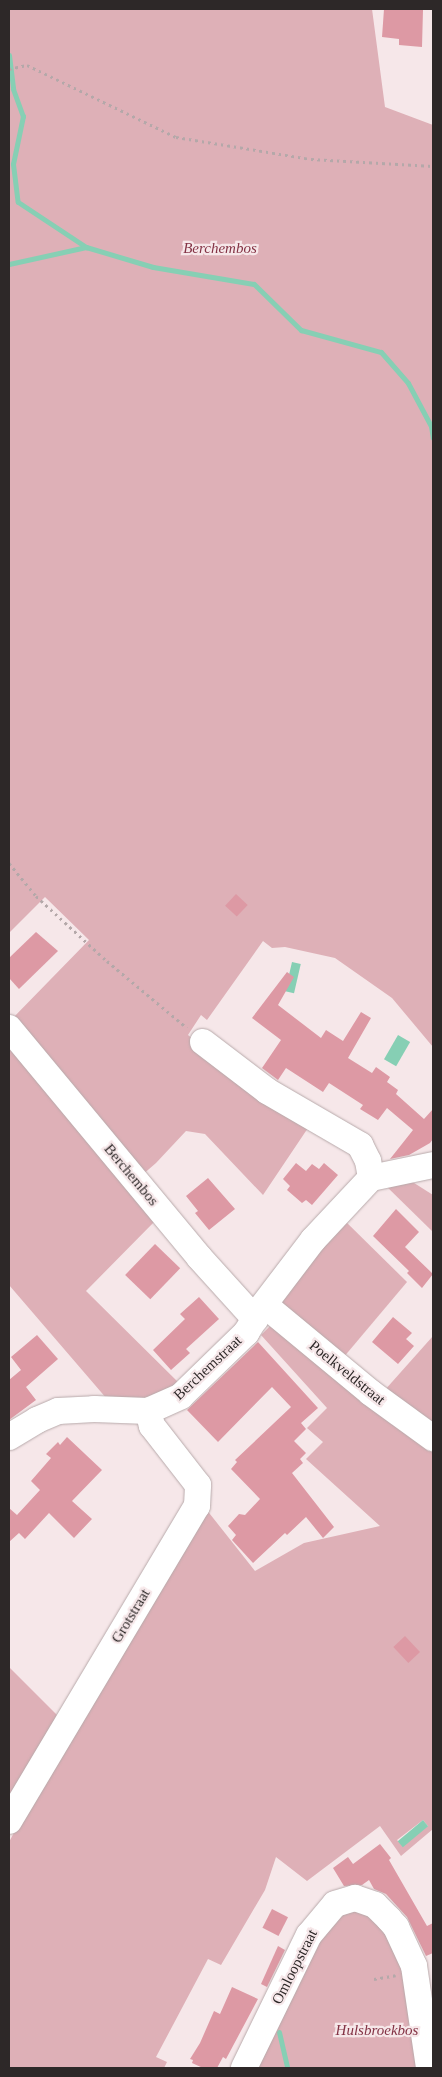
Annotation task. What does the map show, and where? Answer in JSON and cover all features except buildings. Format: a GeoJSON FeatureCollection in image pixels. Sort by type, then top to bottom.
{"type":"FeatureCollection","features":[{"type":"Feature","properties":{"kind":"street","name":"Berchembos"},"geometry":{"type":"LineString","coordinates":[[9,1028],[199,1257],[258,1313]]}},
{"type":"Feature","properties":{"kind":"street"},"geometry":{"type":"LineString","coordinates":[[203,1042],[267,1091],[360,1145],[371,1170],[371,1178],[433,1165]]}},
{"type":"Feature","properties":{"kind":"street","name":"Berchemstraat"},"geometry":{"type":"LineString","coordinates":[[9,1437],[37,1420],[58,1411],[94,1409],[148,1411],[181,1396],[237,1344],[313,1240],[371,1178]]}},
{"type":"Feature","properties":{"kind":"street","name":"Poelkveldstraat"},"geometry":{"type":"LineString","coordinates":[[258,1313],[272,1311],[371,1393],[433,1438]]}},
{"type":"Feature","properties":{"kind":"street","name":"Grotstraat"},"geometry":{"type":"LineString","coordinates":[[9,1821],[197,1506],[198,1485],[152,1426],[148,1411]]}},
{"type":"Feature","properties":{"kind":"street","name":"Omloopstraat"},"geometry":{"type":"LineString","coordinates":[[244,2068],[310,1935],[335,1904],[355,1898],[375,1906],[389,1918],[399,1932],[414,1966],[429,2068]]}},
{"type":"Feature","properties":{"kind":"path"},"geometry":{"type":"LineString","coordinates":[[9,69],[27,65],[176,138],[311,159],[433,166]]}},
{"type":"Feature","properties":{"kind":"path"},"geometry":{"type":"LineString","coordinates":[[9,863],[36,896],[107,962],[203,1042]]}},
{"type":"Feature","properties":{"kind":"green space","name":"Berchembos"},"geometry":{"type":"Polygon","coordinates":[[[9,9],[372,9],[385,107],[433,125],[433,1047],[392,998],[335,958],[285,947],[272,948],[263,941],[207,1020],[201,1015],[188,1035],[232,1071],[312,1122],[263,1195],[205,1134],[186,1131],[141,1176],[10,1021],[89,940],[45,897],[9,933],[9,9]]]}},
{"type":"Feature","properties":{"kind":"green space"},"geometry":{"type":"Polygon","coordinates":[[[9,1044],[156,1220],[86,1291],[180,1384],[155,1402],[107,1399],[9,1285],[9,1044]]]}},
{"type":"Feature","properties":{"kind":"green space"},"geometry":{"type":"Polygon","coordinates":[[[411,1181],[433,1195],[433,1232],[384,1184],[411,1181]]]}},
{"type":"Feature","properties":{"kind":"green space"},"geometry":{"type":"Polygon","coordinates":[[[340,1216],[407,1282],[343,1358],[276,1305],[340,1216]]]}},
{"type":"Feature","properties":{"kind":"green space"},"geometry":{"type":"Polygon","coordinates":[[[270,1326],[433,1447],[433,1829],[401,1856],[380,1826],[307,1881],[276,1857],[265,1890],[221,1965],[208,1959],[156,2057],[167,2062],[164,2068],[9,2068],[9,1842],[60,1747],[206,1509],[255,1571],[304,1543],[380,1526],[306,1459],[323,1442],[307,1428],[327,1408],[261,1335],[270,1326]],[[423,1820],[397,1840],[402,1845],[428,1826],[423,1820]]]}},
{"type":"Feature","properties":{"kind":"green space"},"geometry":{"type":"Polygon","coordinates":[[[433,1336],[433,1426],[384,1391],[433,1336]]]}},
{"type":"Feature","properties":{"kind":"green space"},"geometry":{"type":"Polygon","coordinates":[[[9,1667],[62,1720],[9,1810],[9,1667]]]}},
{"type":"Feature","properties":{"kind":"green space","name":"Hulsbroekbos"},"geometry":{"type":"Polygon","coordinates":[[[361,1907],[378,1920],[410,1985],[420,2068],[247,2068],[305,1954],[341,1914],[361,1907]]]}},
{"type":"Feature","properties":{"kind":"shaded area"},"geometry":{"type":"Polygon","coordinates":[[[292,962],[301,964],[294,993],[285,991],[292,962]]]}},
{"type":"Feature","properties":{"kind":"shaded area"},"geometry":{"type":"Polygon","coordinates":[[[398,1035],[410,1042],[396,1066],[384,1059],[398,1035]]]}},
{"type":"Feature","properties":{"kind":"shaded area"},"geometry":{"type":"Polygon","coordinates":[[[423,1820],[428,1826],[403,1847],[398,1841],[423,1820]]]}},
{"type":"Feature","properties":{"kind":"waterway"},"geometry":{"type":"LineString","coordinates":[[9,55],[13,89],[23,116],[13,164],[18,202],[86,247],[153,267],[254,284],[301,330],[381,352],[408,383],[431,426],[433,438]]}},
{"type":"Feature","properties":{"kind":"waterway"},"geometry":{"type":"LineString","coordinates":[[9,264],[86,247]]}},
{"type":"Feature","properties":{"kind":"waterway"},"geometry":{"type":"LineString","coordinates":[[279,2032],[287,2068]]}}]}
